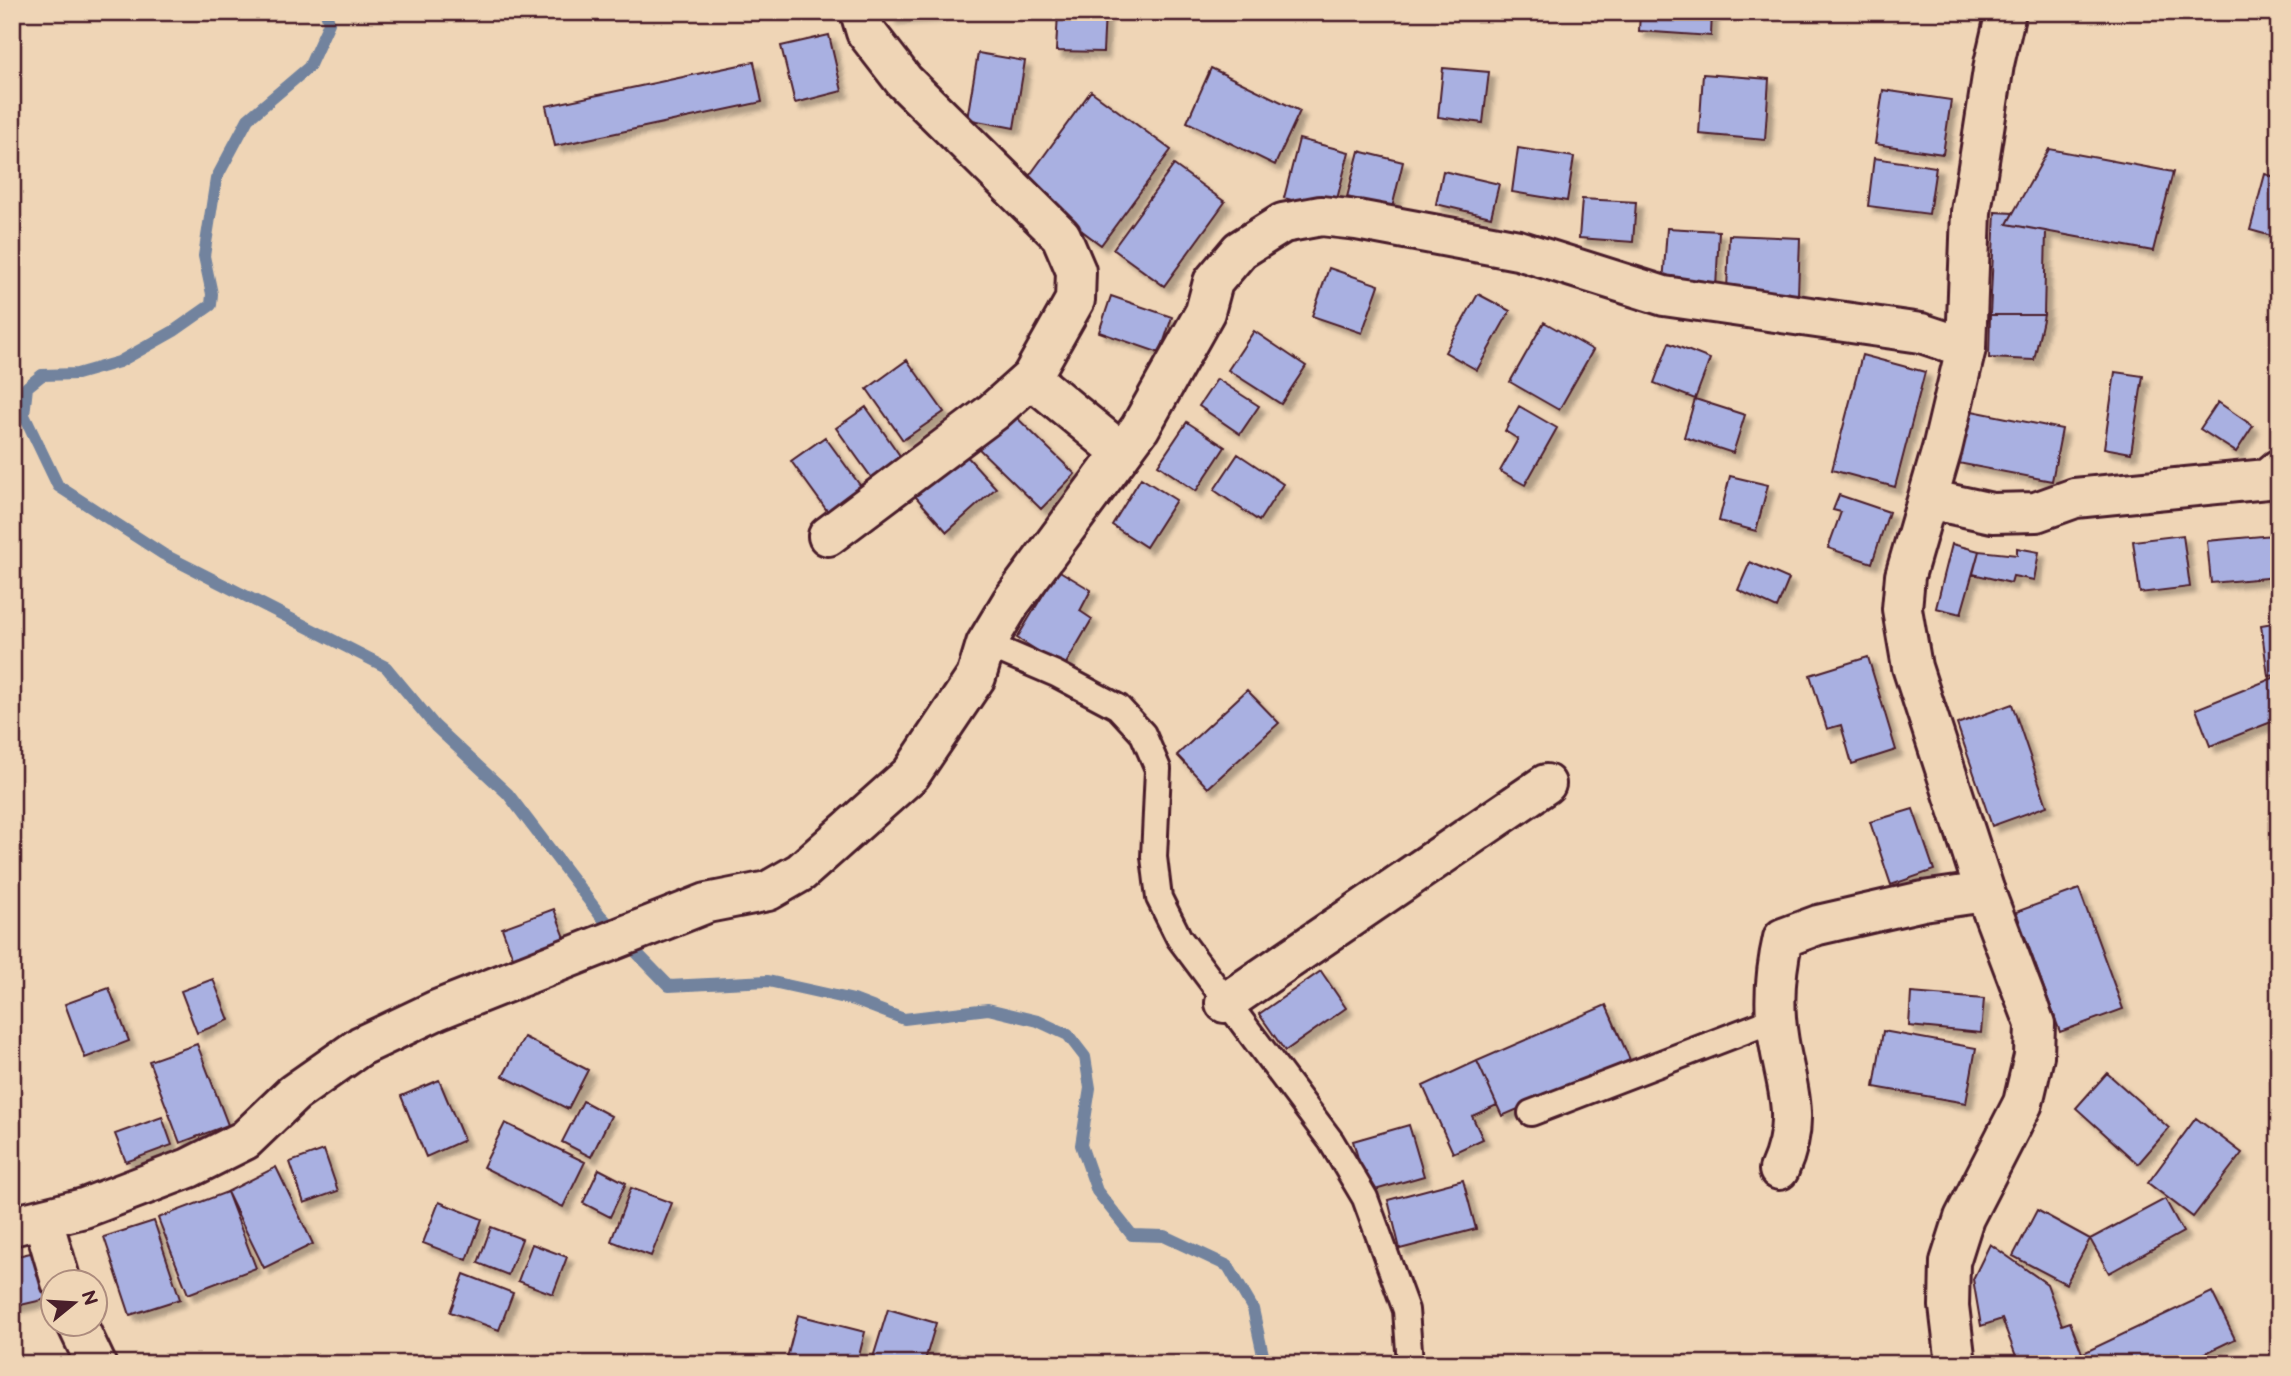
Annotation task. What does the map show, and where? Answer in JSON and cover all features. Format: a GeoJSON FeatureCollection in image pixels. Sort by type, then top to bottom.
{"type":"FeatureCollection","features":[{"type":"Feature","properties":{"kind":"street"},"geometry":{"type":"LineString","coordinates":[[828,536],[993,412],[1031,378],[1075,300],[1076,271],[1061,236],[904,81],[866,32],[860,12]]}},
{"type":"Feature","properties":{"kind":"street"},"geometry":{"type":"LineString","coordinates":[[1956,1364],[1949,1306],[1950,1262],[1964,1219],[2023,1103],[2034,1056],[2035,1024],[1985,892],[1912,667],[1902,609],[1905,576],[1928,499],[1966,348],[1971,212],[1994,64],[2006,12]]}},
{"type":"Feature","properties":{"kind":"street"},"geometry":{"type":"LineString","coordinates":[[53,1268],[28,1223],[84,1208],[189,1168],[245,1140],[294,1093],[361,1046],[437,1010],[707,904],[768,891],[801,872],[911,774],[976,677],[986,644],[1012,601],[1140,428],[1205,312],[1213,282],[1240,250],[1283,223],[1321,216],[1357,220],[1518,250],[1664,296],[1922,333],[1966,348]]}},
{"type":"Feature","properties":{"kind":"street"},"geometry":{"type":"LineString","coordinates":[[1031,378],[1121,452]]}},
{"type":"Feature","properties":{"kind":"street"},"geometry":{"type":"LineString","coordinates":[[1928,499],[1992,513],[2036,512],[2075,498],[2275,478]]}},
{"type":"Feature","properties":{"kind":"street"},"geometry":{"type":"LineString","coordinates":[[1225,1003],[1546,784]]}},
{"type":"Feature","properties":{"kind":"street"},"geometry":{"type":"LineString","coordinates":[[1779,1170],[1790,1145],[1792,1108],[1776,1019],[1777,966],[1783,938],[1818,925],[1923,901],[1985,892]]}},
{"type":"Feature","properties":{"kind":"street"},"geometry":{"type":"LineString","coordinates":[[84,1338],[96,1364]]}},
{"type":"Feature","properties":{"kind":"lane"},"geometry":{"type":"LineString","coordinates":[[986,644],[1056,674],[1118,707],[1143,734],[1158,769],[1154,857],[1159,898],[1179,938],[1225,1003],[1331,1141],[1365,1198],[1406,1310],[1410,1364]]}},
{"type":"Feature","properties":{"kind":"lane"},"geometry":{"type":"LineString","coordinates":[[1531,1113],[1776,1019]]}},
{"type":"Feature","properties":{"kind":"building"},"geometry":{"type":"Polygon","coordinates":[[[890,12],[936,12],[936,15],[891,18],[890,12]]]}},
{"type":"Feature","properties":{"kind":"building"},"geometry":{"type":"Polygon","coordinates":[[[1058,12],[1105,12],[1103,52],[1056,51],[1058,12]]]}},
{"type":"Feature","properties":{"kind":"building"},"geometry":{"type":"Polygon","coordinates":[[[1640,12],[1712,12],[1711,36],[1639,31],[1640,12]]]}},
{"type":"Feature","properties":{"kind":"building"},"geometry":{"type":"Polygon","coordinates":[[[829,35],[842,91],[795,103],[781,46],[829,35]]]}},
{"type":"Feature","properties":{"kind":"building"},"geometry":{"type":"Polygon","coordinates":[[[978,53],[1025,61],[1014,128],[967,119],[978,53]]]}},
{"type":"Feature","properties":{"kind":"building"},"geometry":{"type":"Polygon","coordinates":[[[754,62],[762,102],[555,146],[546,106],[754,62]]]}},
{"type":"Feature","properties":{"kind":"building"},"geometry":{"type":"Polygon","coordinates":[[[1211,68],[1300,111],[1275,165],[1187,122],[1211,68]]]}},
{"type":"Feature","properties":{"kind":"building"},"geometry":{"type":"Polygon","coordinates":[[[1443,68],[1489,72],[1483,123],[1438,117],[1443,68]]]}},
{"type":"Feature","properties":{"kind":"building"},"geometry":{"type":"Polygon","coordinates":[[[1703,74],[1769,79],[1765,140],[1699,134],[1703,74]]]}},
{"type":"Feature","properties":{"kind":"building"},"geometry":{"type":"Polygon","coordinates":[[[1883,90],[1951,100],[1943,154],[1875,144],[1883,90]]]}},
{"type":"Feature","properties":{"kind":"building"},"geometry":{"type":"Polygon","coordinates":[[[1091,91],[1171,150],[1101,245],[1022,186],[1091,91]]]}},
{"type":"Feature","properties":{"kind":"building"},"geometry":{"type":"Polygon","coordinates":[[[1299,139],[1349,152],[1334,211],[1284,198],[1299,139]]]}},
{"type":"Feature","properties":{"kind":"building"},"geometry":{"type":"Polygon","coordinates":[[[1518,148],[1574,157],[1567,201],[1512,192],[1518,148]]]}},
{"type":"Feature","properties":{"kind":"building"},"geometry":{"type":"Polygon","coordinates":[[[2049,149],[2173,172],[2153,251],[2007,224],[2049,149]]]}},
{"type":"Feature","properties":{"kind":"building"},"geometry":{"type":"Polygon","coordinates":[[[1359,151],[1403,162],[1392,208],[1347,197],[1359,151]]]}},
{"type":"Feature","properties":{"kind":"building"},"geometry":{"type":"Polygon","coordinates":[[[1874,158],[1936,167],[1929,214],[1868,206],[1874,158]]]}},
{"type":"Feature","properties":{"kind":"building"},"geometry":{"type":"Polygon","coordinates":[[[1174,165],[1225,202],[1164,286],[1113,249],[1174,165]]]}},
{"type":"Feature","properties":{"kind":"building"},"geometry":{"type":"Polygon","coordinates":[[[1443,171],[1499,184],[1491,217],[1436,204],[1443,171]]]}},
{"type":"Feature","properties":{"kind":"building"},"geometry":{"type":"Polygon","coordinates":[[[2265,174],[2279,178],[2279,238],[2250,230],[2265,174]]]}},
{"type":"Feature","properties":{"kind":"building"},"geometry":{"type":"Polygon","coordinates":[[[1582,199],[1636,202],[1633,242],[1579,238],[1582,199]]]}},
{"type":"Feature","properties":{"kind":"building"},"geometry":{"type":"Polygon","coordinates":[[[1995,212],[2013,213],[2007,224],[2046,231],[2044,315],[1990,315],[1995,212]]]}},
{"type":"Feature","properties":{"kind":"building"},"geometry":{"type":"Polygon","coordinates":[[[1667,228],[1719,231],[1716,288],[1663,284],[1667,228]]]}},
{"type":"Feature","properties":{"kind":"building"},"geometry":{"type":"Polygon","coordinates":[[[1729,235],[1800,238],[1798,295],[1727,291],[1729,235]]]}},
{"type":"Feature","properties":{"kind":"building"},"geometry":{"type":"Polygon","coordinates":[[[1329,268],[1379,285],[1362,333],[1312,316],[1329,268]]]}},
{"type":"Feature","properties":{"kind":"building"},"geometry":{"type":"Polygon","coordinates":[[[1478,294],[1510,311],[1477,370],[1445,352],[1478,294]]]}},
{"type":"Feature","properties":{"kind":"building"},"geometry":{"type":"Polygon","coordinates":[[[1111,296],[1172,317],[1160,353],[1099,332],[1111,296]]]}},
{"type":"Feature","properties":{"kind":"building"},"geometry":{"type":"Polygon","coordinates":[[[1990,315],[2044,315],[2034,360],[1989,358],[1990,315]]]}},
{"type":"Feature","properties":{"kind":"building"},"geometry":{"type":"Polygon","coordinates":[[[1544,322],[1593,350],[1559,410],[1510,382],[1544,322]]]}},
{"type":"Feature","properties":{"kind":"building"},"geometry":{"type":"Polygon","coordinates":[[[1254,331],[1306,366],[1281,404],[1228,370],[1254,331]]]}},
{"type":"Feature","properties":{"kind":"building"},"geometry":{"type":"Polygon","coordinates":[[[1669,343],[1710,359],[1695,399],[1654,383],[1669,343]]]}},
{"type":"Feature","properties":{"kind":"building"},"geometry":{"type":"Polygon","coordinates":[[[1862,355],[1925,372],[1895,487],[1832,470],[1862,355]]]}},
{"type":"Feature","properties":{"kind":"building"},"geometry":{"type":"Polygon","coordinates":[[[907,360],[944,412],[903,440],[867,389],[907,360]]]}},
{"type":"Feature","properties":{"kind":"building"},"geometry":{"type":"Polygon","coordinates":[[[2115,372],[2143,376],[2131,453],[2104,448],[2115,372]]]}},
{"type":"Feature","properties":{"kind":"building"},"geometry":{"type":"Polygon","coordinates":[[[1217,379],[1259,406],[1240,434],[1199,406],[1217,379]]]}},
{"type":"Feature","properties":{"kind":"building"},"geometry":{"type":"Polygon","coordinates":[[[1695,399],[1745,415],[1733,453],[1684,437],[1695,399]]]}},
{"type":"Feature","properties":{"kind":"building"},"geometry":{"type":"Polygon","coordinates":[[[2218,402],[2253,426],[2236,452],[2200,429],[2218,402]]]}},
{"type":"Feature","properties":{"kind":"building"},"geometry":{"type":"Polygon","coordinates":[[[1519,406],[1557,428],[1525,485],[1500,471],[1518,439],[1505,431],[1519,406]]]}},
{"type":"Feature","properties":{"kind":"building"},"geometry":{"type":"Polygon","coordinates":[[[866,407],[903,460],[874,481],[836,428],[866,407]]]}},
{"type":"Feature","properties":{"kind":"building"},"geometry":{"type":"Polygon","coordinates":[[[1967,410],[2062,429],[2052,481],[1958,463],[1967,410]]]}},
{"type":"Feature","properties":{"kind":"building"},"geometry":{"type":"Polygon","coordinates":[[[1011,412],[1075,474],[1041,509],[977,447],[1011,412]]]}},
{"type":"Feature","properties":{"kind":"building"},"geometry":{"type":"Polygon","coordinates":[[[1187,422],[1225,447],[1196,491],[1158,465],[1187,422]]]}},
{"type":"Feature","properties":{"kind":"building"},"geometry":{"type":"Polygon","coordinates":[[[825,437],[862,488],[828,512],[791,461],[825,437]]]}},
{"type":"Feature","properties":{"kind":"building"},"geometry":{"type":"Polygon","coordinates":[[[963,452],[996,488],[947,532],[915,496],[963,452]]]}},
{"type":"Feature","properties":{"kind":"building"},"geometry":{"type":"Polygon","coordinates":[[[1238,454],[1283,484],[1259,521],[1214,490],[1238,454]]]}},
{"type":"Feature","properties":{"kind":"building"},"geometry":{"type":"Polygon","coordinates":[[[1730,476],[1768,485],[1756,531],[1719,521],[1730,476]]]}},
{"type":"Feature","properties":{"kind":"building"},"geometry":{"type":"Polygon","coordinates":[[[1141,478],[1176,500],[1146,547],[1112,525],[1141,478]]]}},
{"type":"Feature","properties":{"kind":"building"},"geometry":{"type":"Polygon","coordinates":[[[1839,495],[1889,512],[1872,563],[1828,548],[1841,512],[1833,510],[1839,495]]]}},
{"type":"Feature","properties":{"kind":"building"},"geometry":{"type":"Polygon","coordinates":[[[2183,535],[2190,587],[2140,593],[2133,541],[2183,535]]]}},
{"type":"Feature","properties":{"kind":"building"},"geometry":{"type":"Polygon","coordinates":[[[2273,535],[2277,577],[2211,583],[2207,541],[2273,535]]]}},
{"type":"Feature","properties":{"kind":"building"},"geometry":{"type":"Polygon","coordinates":[[[1952,544],[1979,551],[1961,614],[1936,608],[1952,544]]]}},
{"type":"Feature","properties":{"kind":"building"},"geometry":{"type":"Polygon","coordinates":[[[2017,548],[2039,552],[2034,580],[2013,576],[2011,583],[1973,574],[1979,551],[2017,555],[2017,548]]]}},
{"type":"Feature","properties":{"kind":"building"},"geometry":{"type":"Polygon","coordinates":[[[1750,562],[1789,579],[1777,608],[1738,590],[1750,562]]]}},
{"type":"Feature","properties":{"kind":"building"},"geometry":{"type":"Polygon","coordinates":[[[1058,570],[1091,590],[1080,611],[1092,619],[1064,667],[1017,638],[1058,570]]]}},
{"type":"Feature","properties":{"kind":"building"},"geometry":{"type":"Polygon","coordinates":[[[2279,622],[2279,675],[2268,676],[2261,625],[2279,622]]]}},
{"type":"Feature","properties":{"kind":"building"},"geometry":{"type":"Polygon","coordinates":[[[1868,657],[1896,750],[1852,764],[1841,725],[1827,729],[1810,675],[1868,657]]]}},
{"type":"Feature","properties":{"kind":"building"},"geometry":{"type":"Polygon","coordinates":[[[2278,676],[2279,719],[2210,746],[2196,709],[2278,676]]]}},
{"type":"Feature","properties":{"kind":"building"},"geometry":{"type":"Polygon","coordinates":[[[1247,690],[1279,723],[1208,788],[1177,755],[1247,690]]]}},
{"type":"Feature","properties":{"kind":"building"},"geometry":{"type":"Polygon","coordinates":[[[2012,704],[2047,806],[1992,826],[1957,724],[2012,704]]]}},
{"type":"Feature","properties":{"kind":"building"},"geometry":{"type":"Polygon","coordinates":[[[1913,809],[1934,870],[1891,885],[1870,822],[1913,809]]]}},
{"type":"Feature","properties":{"kind":"building"},"geometry":{"type":"Polygon","coordinates":[[[2079,889],[2123,1009],[2060,1032],[2016,912],[2079,889]]]}},
{"type":"Feature","properties":{"kind":"building"},"geometry":{"type":"Polygon","coordinates":[[[554,909],[567,943],[515,963],[502,928],[554,909]]]}},
{"type":"Feature","properties":{"kind":"building"},"geometry":{"type":"Polygon","coordinates":[[[1321,971],[1346,1008],[1285,1051],[1259,1014],[1321,971]]]}},
{"type":"Feature","properties":{"kind":"building"},"geometry":{"type":"Polygon","coordinates":[[[213,979],[229,1020],[197,1033],[181,991],[213,979]]]}},
{"type":"Feature","properties":{"kind":"building"},"geometry":{"type":"Polygon","coordinates":[[[109,988],[129,1041],[85,1058],[65,1004],[109,988]]]}},
{"type":"Feature","properties":{"kind":"building"},"geometry":{"type":"Polygon","coordinates":[[[1911,993],[1984,999],[1981,1033],[1909,1026],[1911,993]]]}},
{"type":"Feature","properties":{"kind":"building"},"geometry":{"type":"Polygon","coordinates":[[[1606,1005],[1630,1060],[1502,1116],[1477,1061],[1606,1005]]]}},
{"type":"Feature","properties":{"kind":"building"},"geometry":{"type":"Polygon","coordinates":[[[1883,1031],[1976,1048],[1966,1103],[1874,1087],[1883,1031]]]}},
{"type":"Feature","properties":{"kind":"building"},"geometry":{"type":"Polygon","coordinates":[[[524,1037],[588,1070],[568,1109],[503,1076],[524,1037]]]}},
{"type":"Feature","properties":{"kind":"building"},"geometry":{"type":"Polygon","coordinates":[[[197,1044],[228,1125],[180,1143],[149,1061],[197,1044]]]}},
{"type":"Feature","properties":{"kind":"building"},"geometry":{"type":"Polygon","coordinates":[[[1477,1061],[1497,1105],[1472,1116],[1483,1139],[1453,1153],[1423,1086],[1477,1061]]]}},
{"type":"Feature","properties":{"kind":"building"},"geometry":{"type":"Polygon","coordinates":[[[2107,1073],[2169,1128],[2138,1164],[2076,1108],[2107,1073]]]}},
{"type":"Feature","properties":{"kind":"building"},"geometry":{"type":"Polygon","coordinates":[[[439,1080],[464,1140],[426,1157],[401,1096],[439,1080]]]}},
{"type":"Feature","properties":{"kind":"building"},"geometry":{"type":"Polygon","coordinates":[[[583,1101],[611,1116],[591,1157],[562,1142],[583,1101]]]}},
{"type":"Feature","properties":{"kind":"building"},"geometry":{"type":"Polygon","coordinates":[[[162,1117],[172,1145],[126,1162],[115,1134],[162,1117]]]}},
{"type":"Feature","properties":{"kind":"building"},"geometry":{"type":"Polygon","coordinates":[[[2196,1118],[2242,1153],[2193,1217],[2148,1183],[2196,1118]]]}},
{"type":"Feature","properties":{"kind":"building"},"geometry":{"type":"Polygon","coordinates":[[[505,1123],[585,1162],[563,1207],[483,1167],[505,1123]]]}},
{"type":"Feature","properties":{"kind":"building"},"geometry":{"type":"Polygon","coordinates":[[[1409,1125],[1424,1176],[1368,1192],[1353,1141],[1409,1125]]]}},
{"type":"Feature","properties":{"kind":"building"},"geometry":{"type":"Polygon","coordinates":[[[324,1150],[338,1191],[304,1203],[290,1162],[324,1150]]]}},
{"type":"Feature","properties":{"kind":"building"},"geometry":{"type":"Polygon","coordinates":[[[276,1167],[313,1244],[264,1268],[227,1192],[276,1167]]]}},
{"type":"Feature","properties":{"kind":"building"},"geometry":{"type":"Polygon","coordinates":[[[599,1169],[626,1183],[610,1217],[583,1203],[599,1169]]]}},
{"type":"Feature","properties":{"kind":"building"},"geometry":{"type":"Polygon","coordinates":[[[1463,1180],[1476,1229],[1400,1249],[1388,1200],[1463,1180]]]}},
{"type":"Feature","properties":{"kind":"building"},"geometry":{"type":"Polygon","coordinates":[[[631,1188],[672,1203],[651,1256],[611,1241],[631,1188]]]}},
{"type":"Feature","properties":{"kind":"building"},"geometry":{"type":"Polygon","coordinates":[[[227,1192],[256,1268],[188,1294],[158,1218],[227,1192]]]}},
{"type":"Feature","properties":{"kind":"building"},"geometry":{"type":"Polygon","coordinates":[[[2165,1199],[2183,1232],[2109,1273],[2090,1239],[2165,1199]]]}},
{"type":"Feature","properties":{"kind":"building"},"geometry":{"type":"Polygon","coordinates":[[[439,1202],[482,1219],[467,1260],[423,1243],[439,1202]]]}},
{"type":"Feature","properties":{"kind":"building"},"geometry":{"type":"Polygon","coordinates":[[[2037,1210],[2090,1239],[2066,1284],[2013,1256],[2037,1210]]]}},
{"type":"Feature","properties":{"kind":"building"},"geometry":{"type":"Polygon","coordinates":[[[154,1221],[180,1299],[130,1315],[104,1237],[154,1221]]]}},
{"type":"Feature","properties":{"kind":"building"},"geometry":{"type":"Polygon","coordinates":[[[491,1227],[522,1239],[508,1275],[478,1263],[491,1227]]]}},
{"type":"Feature","properties":{"kind":"building"},"geometry":{"type":"Polygon","coordinates":[[[532,1244],[567,1257],[553,1294],[518,1281],[532,1244]]]}},
{"type":"Feature","properties":{"kind":"building"},"geometry":{"type":"Polygon","coordinates":[[[1990,1244],[2047,1284],[2062,1325],[2070,1322],[2082,1353],[2076,1355],[2078,1362],[2056,1364],[2054,1359],[2042,1364],[2019,1364],[2002,1319],[1981,1326],[1973,1279],[1990,1244]]]}},
{"type":"Feature","properties":{"kind":"building"},"geometry":{"type":"Polygon","coordinates":[[[40,1251],[44,1268],[38,1268],[38,1301],[12,1307],[12,1257],[40,1251]]]}},
{"type":"Feature","properties":{"kind":"building"},"geometry":{"type":"Polygon","coordinates":[[[464,1274],[513,1293],[499,1330],[450,1312],[464,1274]]]}},
{"type":"Feature","properties":{"kind":"building"},"geometry":{"type":"Polygon","coordinates":[[[2212,1292],[2235,1339],[2183,1364],[2080,1364],[2077,1356],[2212,1292]]]}},
{"type":"Feature","properties":{"kind":"building"},"geometry":{"type":"Polygon","coordinates":[[[888,1309],[936,1323],[924,1364],[871,1364],[888,1309]]]}},
{"type":"Feature","properties":{"kind":"building"},"geometry":{"type":"Polygon","coordinates":[[[798,1315],[865,1332],[857,1364],[810,1364],[787,1358],[798,1315]]]}},
{"type":"Feature","properties":{"kind":"waterway"},"geometry":{"type":"LineString","coordinates":[[326,12],[329,23],[309,67],[248,119],[216,179],[204,256],[212,294],[211,305],[174,331],[119,362],[77,374],[42,375],[27,387],[24,415],[58,486],[163,554],[386,667],[435,726],[508,794],[600,915],[669,986],[768,981],[854,1000],[904,1019],[988,1009],[1038,1021],[1068,1035],[1085,1057],[1090,1088],[1081,1145],[1097,1191],[1132,1235],[1164,1236],[1228,1266],[1253,1309],[1265,1364]]}}]}
